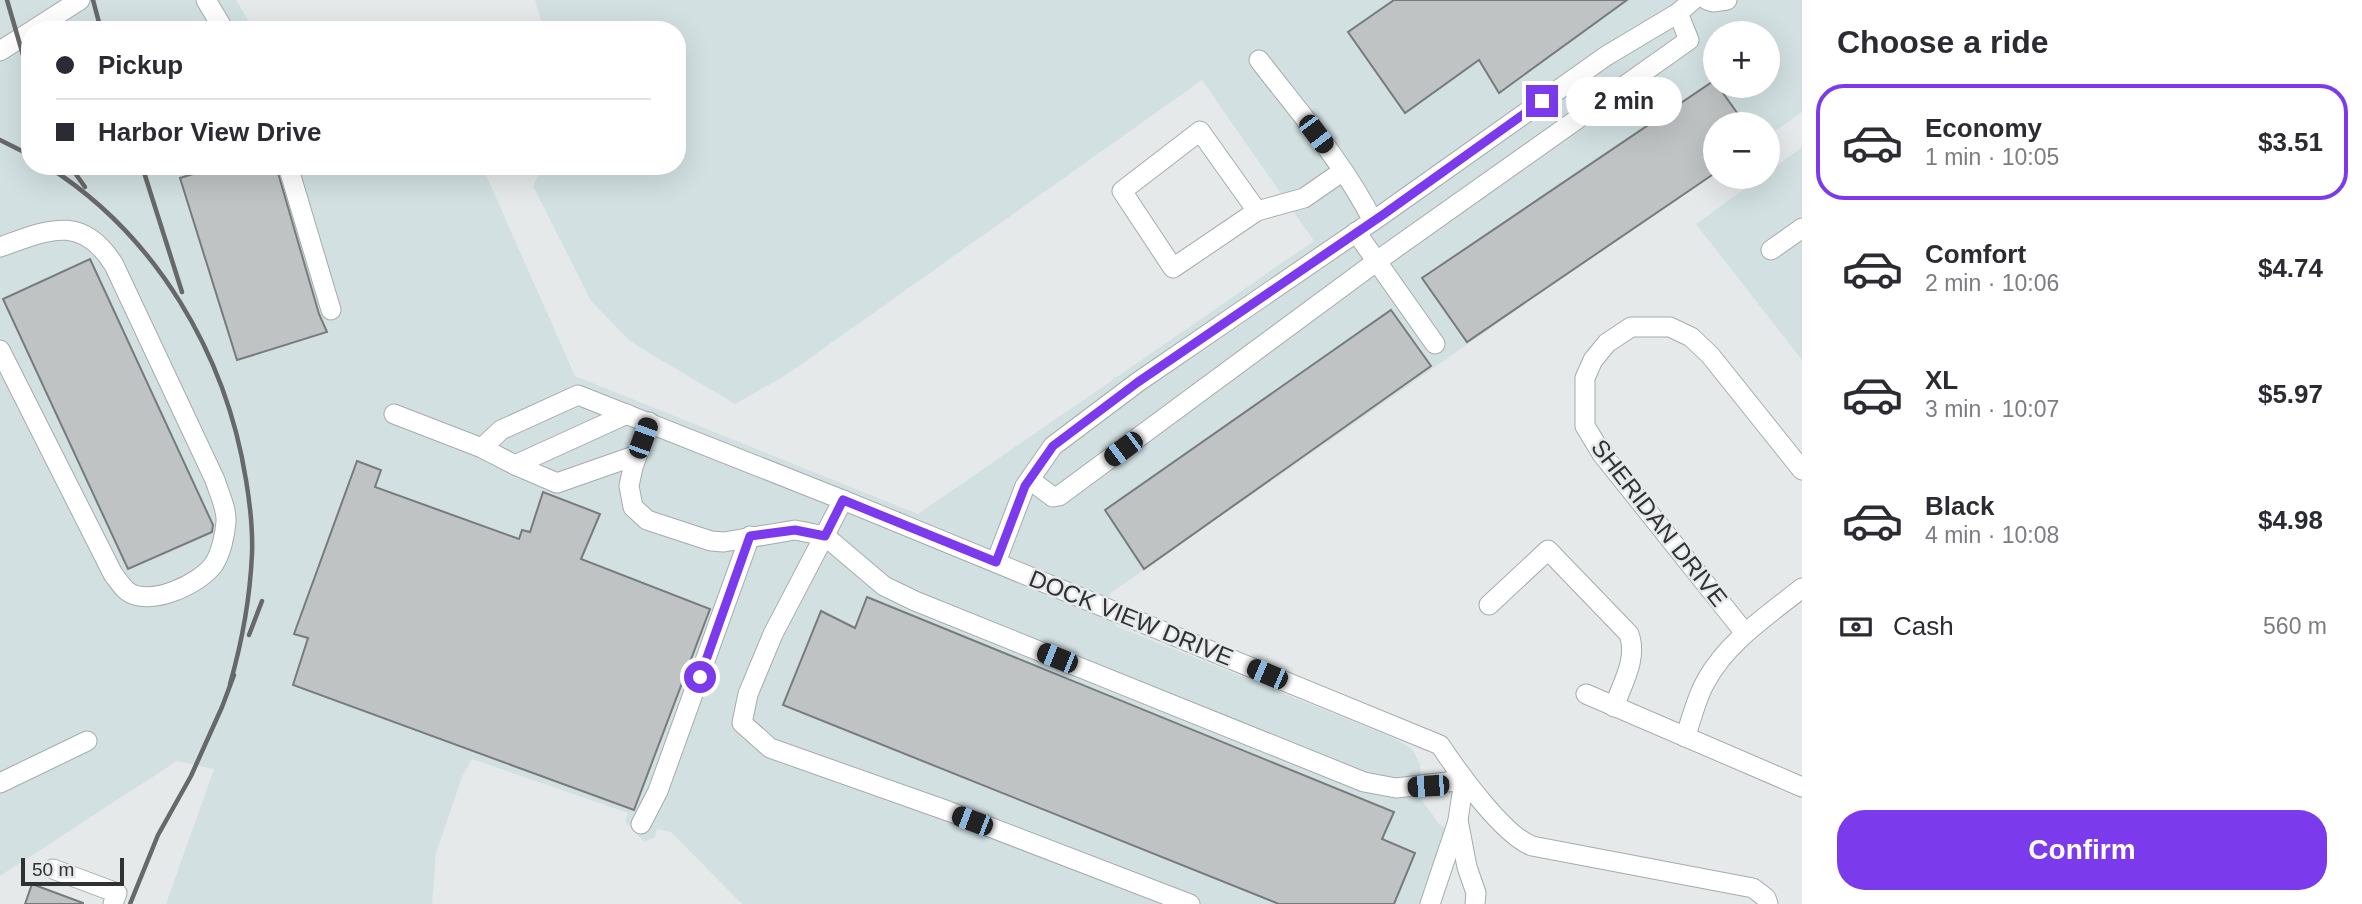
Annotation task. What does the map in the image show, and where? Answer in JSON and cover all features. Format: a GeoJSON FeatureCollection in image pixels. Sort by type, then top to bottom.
{"type":"FeatureCollection","features":[{"type":"Feature","properties":{"kind":"street"},"geometry":{"type":"LineString","coordinates":[[57,21],[80,0]]}},
{"type":"Feature","properties":{"kind":"street"},"geometry":{"type":"LineString","coordinates":[[206,0],[219,21]]}},
{"type":"Feature","properties":{"kind":"street"},"geometry":{"type":"LineString","coordinates":[[996,562],[1025,486],[1053,446],[1138,382],[1606,56],[1678,13],[1693,0]]}},
{"type":"Feature","properties":{"kind":"street"},"geometry":{"type":"LineString","coordinates":[[1707,0],[1727,0]]}},
{"type":"Feature","properties":{"kind":"street"},"geometry":{"type":"LineString","coordinates":[[1030,480],[1053,497],[1059,496],[1377,261],[1689,40],[1678,13]]}},
{"type":"Feature","properties":{"kind":"street"},"geometry":{"type":"LineString","coordinates":[[0,51],[21,38]]}},
{"type":"Feature","properties":{"kind":"street"},"geometry":{"type":"LineString","coordinates":[[1259,60],[1360,196],[1364,227],[1377,261],[1435,344]]}},
{"type":"Feature","properties":{"kind":"street"},"geometry":{"type":"LineString","coordinates":[[1257,211],[1200,131],[1122,191],[1173,268],[1257,211],[1304,198],[1343,171]]}},
{"type":"Feature","properties":{"kind":"street"},"geometry":{"type":"LineString","coordinates":[[291,175],[331,310]]}},
{"type":"Feature","properties":{"kind":"street"},"geometry":{"type":"LineString","coordinates":[[1771,250],[1802,228]]}},
{"type":"Feature","properties":{"kind":"street"},"geometry":{"type":"LineString","coordinates":[[0,247],[44,231],[66,229],[80,233],[105,250],[215,480],[222,500],[227,519],[224,538],[215,562],[204,575],[188,586],[162,594],[141,597],[126,591],[113,574],[0,351]]}},
{"type":"Feature","properties":{"kind":"street","name":"SHERIDAN DRIVE"},"geometry":{"type":"LineString","coordinates":[[1745,633],[1602,454],[1585,426],[1586,378],[1593,360],[1607,343],[1631,327],[1670,327],[1691,337],[1710,355],[1802,470]]}},
{"type":"Feature","properties":{"kind":"street","name":"DOCK VIEW DRIVE"},"geometry":{"type":"LineString","coordinates":[[482,449],[501,430],[578,396],[843,500],[1440,745],[1464,780],[1520,841],[1532,846],[1753,888],[1766,898],[1768,904]]}},
{"type":"Feature","properties":{"kind":"street"},"geometry":{"type":"LineString","coordinates":[[394,414],[557,483],[637,455]]}},
{"type":"Feature","properties":{"kind":"street"},"geometry":{"type":"LineString","coordinates":[[516,465],[626,414]]}},
{"type":"Feature","properties":{"kind":"street"},"geometry":{"type":"LineString","coordinates":[[649,422],[629,486],[633,507],[647,520],[711,541],[724,542],[795,530],[825,536],[884,586],[915,601],[1364,782],[1396,788],[1464,780],[1458,820],[1430,904]]}},
{"type":"Feature","properties":{"kind":"street"},"geometry":{"type":"LineString","coordinates":[[843,500],[773,634],[748,694],[742,723],[770,748],[948,811],[1190,904]]}},
{"type":"Feature","properties":{"kind":"street"},"geometry":{"type":"LineString","coordinates":[[642,824],[658,791],[750,536]]}},
{"type":"Feature","properties":{"kind":"street"},"geometry":{"type":"LineString","coordinates":[[1489,605],[1548,550],[1629,634],[1633,645],[1632,660],[1614,706]]}},
{"type":"Feature","properties":{"kind":"street"},"geometry":{"type":"LineString","coordinates":[[1685,737],[1705,682],[1724,655],[1745,633],[1802,588]]}},
{"type":"Feature","properties":{"kind":"street"},"geometry":{"type":"LineString","coordinates":[[1586,694],[1802,787]]}},
{"type":"Feature","properties":{"kind":"street"},"geometry":{"type":"LineString","coordinates":[[0,783],[87,741]]}},
{"type":"Feature","properties":{"kind":"street"},"geometry":{"type":"LineString","coordinates":[[1458,820],[1476,893],[1475,904]]}},
{"type":"Feature","properties":{"kind":"street"},"geometry":{"type":"LineString","coordinates":[[53,869],[117,893],[113,904]]}},
{"type":"Feature","properties":{"kind":"shaded area"},"geometry":{"type":"Polygon","coordinates":[[[0,0],[236,0],[249,21],[21,21],[21,175],[486,175],[575,376],[918,514],[1314,241],[1202,80],[786,375],[735,404],[631,342],[591,301],[533,186],[538,175],[686,175],[686,21],[541,21],[535,0],[1802,0],[1802,112],[1780,128],[1780,112],[1703,112],[1703,180],[1109,594],[1116,626],[1394,738],[1412,749],[1420,764],[1421,799],[1439,824],[1464,837],[1440,904],[742,904],[671,832],[657,829],[655,837],[644,842],[625,821],[628,813],[472,759],[462,777],[436,853],[432,904],[166,904],[214,769],[177,761],[0,876],[0,0]]]}},
{"type":"Feature","properties":{"kind":"shaded area"},"geometry":{"type":"Polygon","coordinates":[[[1802,147],[1802,360],[1696,224],[1744,189],[1780,189],[1780,163],[1802,147]]]}},
{"type":"Feature","properties":{"kind":"building"},"geometry":{"type":"Polygon","coordinates":[[[1394,0],[1627,0],[1499,93],[1479,60],[1405,113],[1348,32],[1394,0]]]}},
{"type":"Feature","properties":{"kind":"building"},"geometry":{"type":"Polygon","coordinates":[[[1703,88],[1703,98],[1727,98],[1736,112],[1703,112],[1703,181],[1467,342],[1422,278],[1703,88]]]}},
{"type":"Feature","properties":{"kind":"building"},"geometry":{"type":"Polygon","coordinates":[[[190,175],[279,175],[319,314],[327,332],[237,360],[180,178],[190,175]]]}},
{"type":"Feature","properties":{"kind":"building"},"geometry":{"type":"Polygon","coordinates":[[[90,259],[213,525],[212,532],[128,569],[3,299],[90,259]]]}},
{"type":"Feature","properties":{"kind":"building"},"geometry":{"type":"Polygon","coordinates":[[[1391,310],[1431,366],[1144,569],[1105,510],[1391,310]]]}},
{"type":"Feature","properties":{"kind":"building"},"geometry":{"type":"Polygon","coordinates":[[[357,461],[381,470],[375,487],[519,539],[522,530],[530,532],[543,492],[600,514],[581,559],[710,609],[634,810],[293,685],[308,638],[294,634],[357,461]]]}},
{"type":"Feature","properties":{"kind":"building"},"geometry":{"type":"Polygon","coordinates":[[[867,597],[1394,812],[1382,839],[1415,853],[1394,904],[1279,904],[783,705],[821,611],[855,628],[867,597]]]}},
{"type":"Feature","properties":{"kind":"building"},"geometry":{"type":"Polygon","coordinates":[[[32,884],[83,903],[83,904],[25,904],[32,884]]]}},
{"type":"Feature","properties":{"kind":"railway"},"geometry":{"type":"LineString","coordinates":[[7,0],[21,48]]}},
{"type":"Feature","properties":{"kind":"railway"},"geometry":{"type":"LineString","coordinates":[[93,0],[99,21]]}},
{"type":"Feature","properties":{"kind":"railway"},"geometry":{"type":"LineString","coordinates":[[0,140],[21,150]]}},
{"type":"Feature","properties":{"kind":"railway"},"geometry":{"type":"LineString","coordinates":[[60,175],[86,194],[121,226],[153,262],[203,343],[222,387],[246,480],[252,535],[247,603],[230,684]]}},
{"type":"Feature","properties":{"kind":"railway"},"geometry":{"type":"LineString","coordinates":[[76,175],[85,187]]}},
{"type":"Feature","properties":{"kind":"railway"},"geometry":{"type":"LineString","coordinates":[[145,175],[182,292]]}},
{"type":"Feature","properties":{"kind":"railway"},"geometry":{"type":"LineString","coordinates":[[249,635],[262,601]]}},
{"type":"Feature","properties":{"kind":"railway"},"geometry":{"type":"LineString","coordinates":[[130,904],[158,835],[191,776],[234,675]]}},
{"type":"Feature","properties":{"kind":"route"},"geometry":{"type":"LineString","coordinates":[[700,677],[750,536],[795,530],[825,536],[843,500],[996,562],[1025,486],[1053,446],[1138,382],[1384,214],[1542,101]]}}]}
